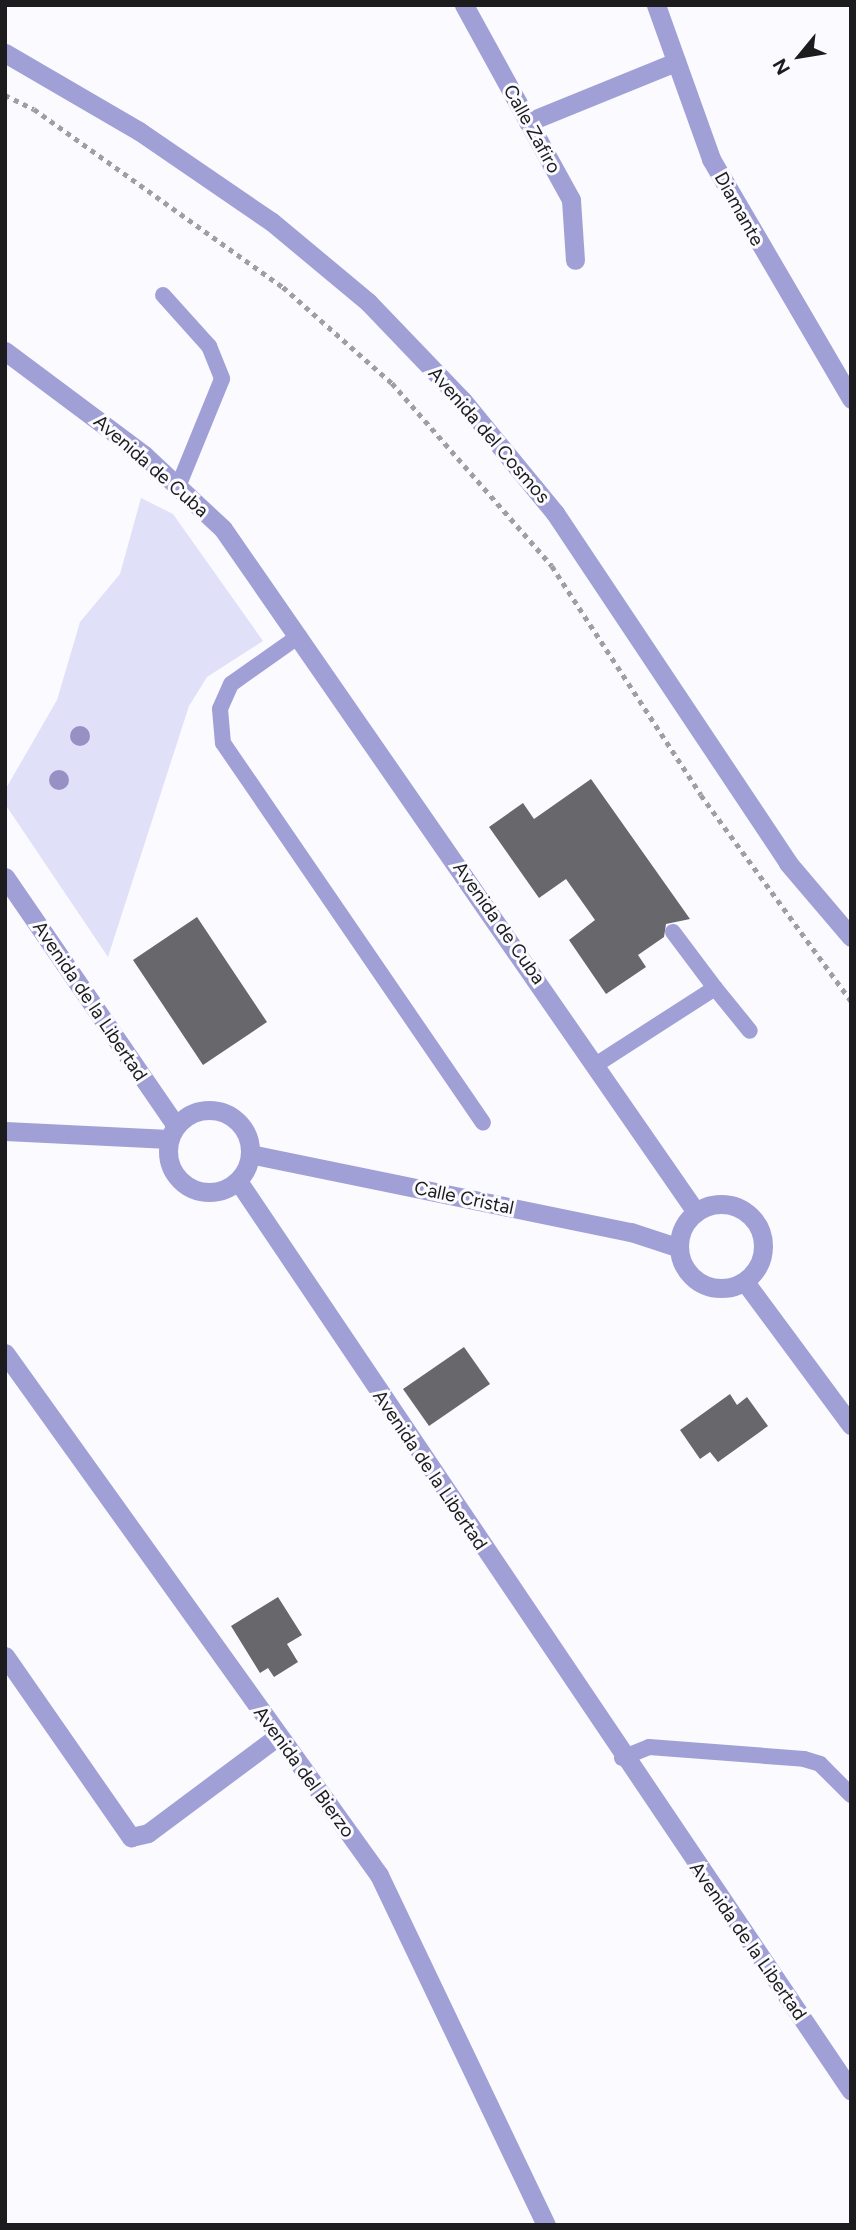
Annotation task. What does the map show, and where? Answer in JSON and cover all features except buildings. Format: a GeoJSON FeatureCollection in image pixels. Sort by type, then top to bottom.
{"type":"FeatureCollection","features":[{"type":"Feature","properties":{"kind":"street","name":"Calle Zafiro"},"geometry":{"type":"LineString","coordinates":[[464,5],[571,200],[575,260]]}},
{"type":"Feature","properties":{"kind":"street","name":"Diamante"},"geometry":{"type":"LineString","coordinates":[[656,5],[711,159],[851,399]]}},
{"type":"Feature","properties":{"kind":"street","name":"Avenida del Cosmos"},"geometry":{"type":"LineString","coordinates":[[5,53],[139,131],[272,222],[368,302],[463,401],[555,513],[788,863],[851,937]]}},
{"type":"Feature","properties":{"kind":"street"},"geometry":{"type":"LineString","coordinates":[[528,122],[676,62]]}},
{"type":"Feature","properties":{"kind":"street","name":"Avenida de Cuba"},"geometry":{"type":"LineString","coordinates":[[5,351],[134,447],[223,529],[597,1064],[696,1212]]}},
{"type":"Feature","properties":{"kind":"street","name":"Avenida de la Libertad"},"geometry":{"type":"LineString","coordinates":[[5,877],[172,1133]]}},
{"type":"Feature","properties":{"kind":"street"},"geometry":{"type":"LineString","coordinates":[[194,1112],[226,1113],[238,1122],[250,1154],[238,1181],[217,1192],[188,1188],[170,1168],[172,1133],[194,1112]]}},
{"type":"Feature","properties":{"kind":"street"},"geometry":{"type":"LineString","coordinates":[[5,1130],[172,1133]]}},
{"type":"Feature","properties":{"kind":"street","name":"Calle Cristal"},"geometry":{"type":"LineString","coordinates":[[250,1154],[631,1233],[677,1247]]}},
{"type":"Feature","properties":{"kind":"street","name":"Avenida de la Libertad"},"geometry":{"type":"LineString","coordinates":[[238,1181],[622,1758],[851,2091]]}},
{"type":"Feature","properties":{"kind":"street"},"geometry":{"type":"LineString","coordinates":[[723,1204],[750,1216],[764,1249],[745,1282],[720,1289],[705,1286],[692,1277],[677,1247],[696,1212],[723,1204]]}},
{"type":"Feature","properties":{"kind":"street"},"geometry":{"type":"LineString","coordinates":[[745,1282],[851,1426]]}},
{"type":"Feature","properties":{"kind":"street","name":"Avenida del Bierzo"},"geometry":{"type":"LineString","coordinates":[[5,1353],[379,1875],[546,2225]]}},
{"type":"Feature","properties":{"kind":"street"},"geometry":{"type":"LineString","coordinates":[[5,1656],[131,1837],[148,1833],[278,1736]]}},
{"type":"Feature","properties":{"kind":"lane"},"geometry":{"type":"LineString","coordinates":[[5,44],[25,63]]}},
{"type":"Feature","properties":{"kind":"lane"},"geometry":{"type":"LineString","coordinates":[[163,295],[209,346],[222,379],[178,487]]}},
{"type":"Feature","properties":{"kind":"lane"},"geometry":{"type":"LineString","coordinates":[[299,636],[231,684],[220,709],[223,743],[483,1123]]}},
{"type":"Feature","properties":{"kind":"lane"},"geometry":{"type":"LineString","coordinates":[[673,932],[750,1031]]}},
{"type":"Feature","properties":{"kind":"lane"},"geometry":{"type":"LineString","coordinates":[[597,1064],[715,988]]}},
{"type":"Feature","properties":{"kind":"lane"},"geometry":{"type":"LineString","coordinates":[[622,1758],[649,1748],[804,1759],[820,1764],[851,1795]]}},
{"type":"Feature","properties":{"kind":"path"},"geometry":{"type":"LineString","coordinates":[[5,95],[34,109],[283,287],[392,383],[552,566],[701,795],[851,1001]]}},
{"type":"Feature","properties":{"kind":"shaded area"},"geometry":{"type":"Polygon","coordinates":[[[141,498],[173,514],[263,641],[207,677],[189,706],[108,957],[5,804],[5,790],[57,700],[80,622],[120,574],[141,498]]]}}]}
